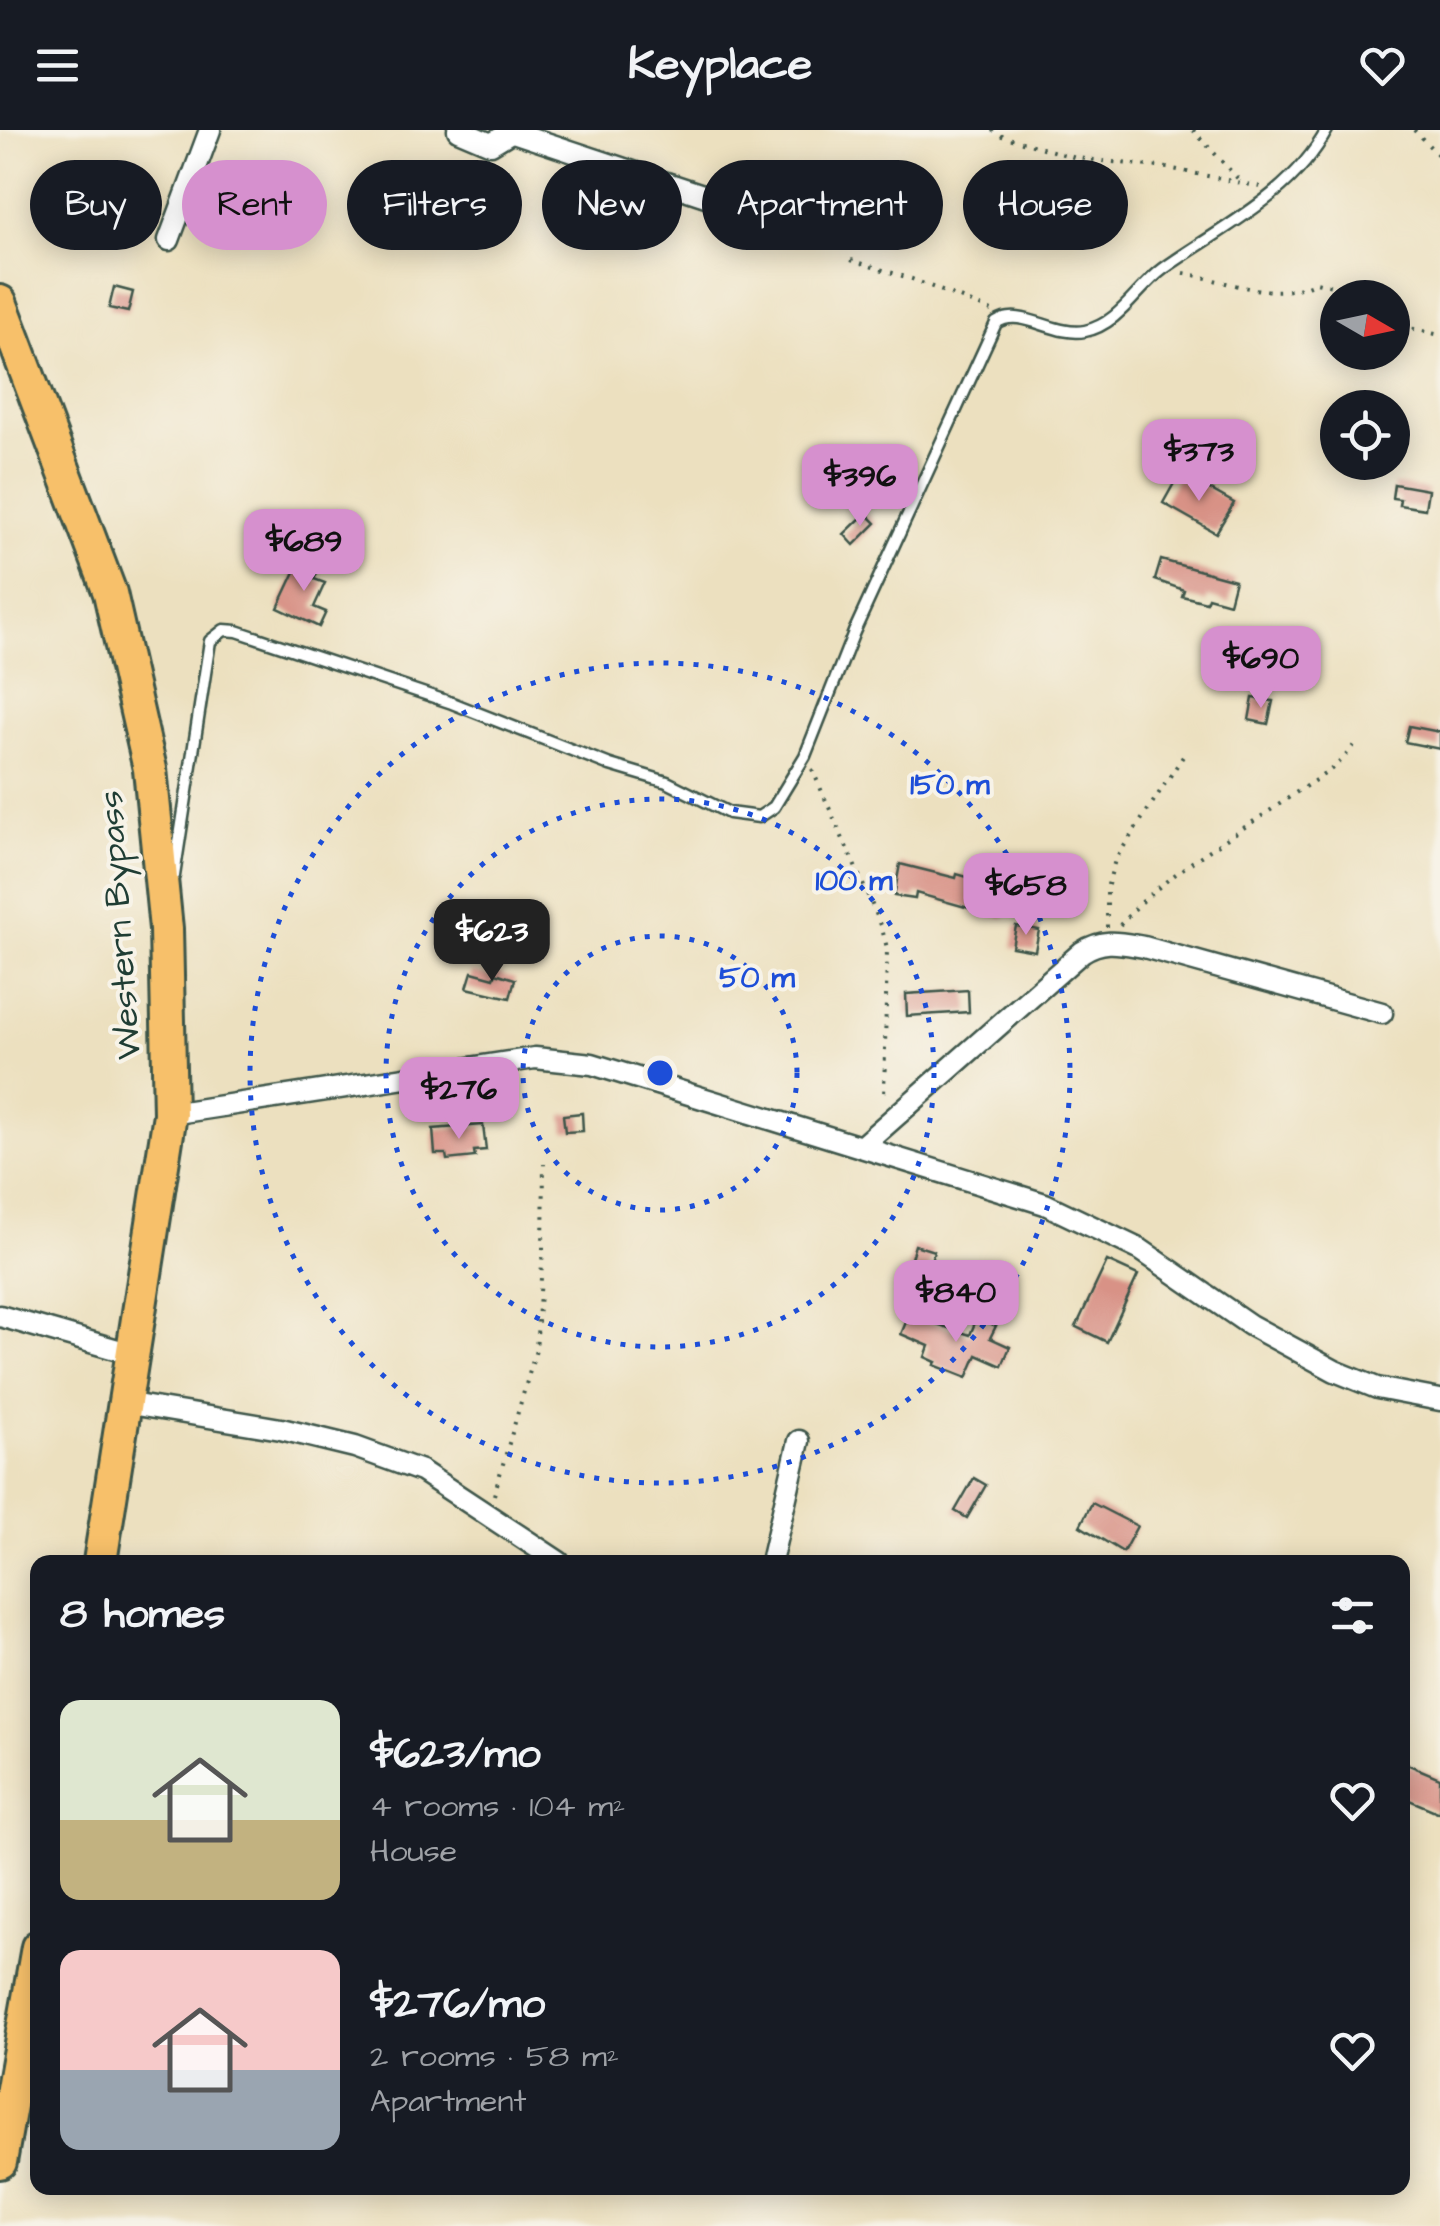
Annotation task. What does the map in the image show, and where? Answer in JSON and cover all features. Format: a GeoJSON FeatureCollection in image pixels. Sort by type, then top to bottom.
{"type":"FeatureCollection","features":[{"type":"Feature","properties":{"kind":"main road","name":"Western Bypass"},"geometry":{"type":"LineString","coordinates":[[0,302],[110,593],[150,769],[166,928],[170,1114],[101,1555]]}},
{"type":"Feature","properties":{"kind":"main road"},"geometry":{"type":"LineString","coordinates":[[0,2162],[30,1992]]}},
{"type":"Feature","properties":{"kind":"street"},"geometry":{"type":"LineString","coordinates":[[169,240],[210,130]]}},
{"type":"Feature","properties":{"kind":"street"},"geometry":{"type":"LineString","coordinates":[[458,130],[492,144],[514,131],[702,194]]}},
{"type":"Feature","properties":{"kind":"street"},"geometry":{"type":"LineString","coordinates":[[862,1146],[1082,952],[1107,941],[1144,947],[1382,1013]]}},
{"type":"Feature","properties":{"kind":"street"},"geometry":{"type":"LineString","coordinates":[[170,1114],[535,1058],[592,1064],[1045,1204],[1141,1250],[1250,1325],[1336,1371],[1377,1388],[1440,1400]]}},
{"type":"Feature","properties":{"kind":"street"},"geometry":{"type":"LineString","coordinates":[[0,1316],[132,1354]]}},
{"type":"Feature","properties":{"kind":"street"},"geometry":{"type":"LineString","coordinates":[[124,1403],[281,1429],[355,1448],[421,1471],[549,1555]]}},
{"type":"Feature","properties":{"kind":"street"},"geometry":{"type":"LineString","coordinates":[[773,1555],[800,1441]]}},
{"type":"Feature","properties":{"kind":"lane"},"geometry":{"type":"LineString","coordinates":[[166,928],[210,640],[224,630],[237,630],[452,702],[610,764],[667,782],[729,814],[760,817],[774,807],[805,756],[854,632],[996,323],[1006,316],[1018,316],[1067,332],[1084,331],[1114,318],[1163,269],[1275,192],[1316,150],[1327,130]]}},
{"type":"Feature","properties":{"kind":"path"},"geometry":{"type":"LineString","coordinates":[[992,130],[1076,158],[1240,181],[1275,192]]}},
{"type":"Feature","properties":{"kind":"path"},"geometry":{"type":"LineString","coordinates":[[1193,130],[1240,181]]}},
{"type":"Feature","properties":{"kind":"path"},"geometry":{"type":"LineString","coordinates":[[1414,130],[1440,157]]}},
{"type":"Feature","properties":{"kind":"path"},"geometry":{"type":"LineString","coordinates":[[852,260],[1006,316]]}},
{"type":"Feature","properties":{"kind":"path"},"geometry":{"type":"LineString","coordinates":[[1163,269],[1268,292],[1320,283]]}},
{"type":"Feature","properties":{"kind":"path"},"geometry":{"type":"LineString","coordinates":[[1410,328],[1440,335]]}},
{"type":"Feature","properties":{"kind":"path"},"geometry":{"type":"LineString","coordinates":[[1107,941],[1136,906],[1342,764],[1358,738]]}},
{"type":"Feature","properties":{"kind":"path"},"geometry":{"type":"LineString","coordinates":[[1107,941],[1107,888],[1115,860],[1184,755]]}},
{"type":"Feature","properties":{"kind":"path"},"geometry":{"type":"LineString","coordinates":[[805,756],[836,820],[887,948],[884,1126]]}},
{"type":"Feature","properties":{"kind":"path"},"geometry":{"type":"LineString","coordinates":[[488,1514],[536,1350],[544,1164]]}},
{"type":"Feature","properties":{"kind":"building"},"geometry":{"type":"Polygon","coordinates":[[[114,287],[133,292],[128,312],[109,308],[114,287]]]}},
{"type":"Feature","properties":{"kind":"building"},"geometry":{"type":"Polygon","coordinates":[[[1177,478],[1189,485],[1192,479],[1234,503],[1216,533],[1163,503],[1177,478]]]}},
{"type":"Feature","properties":{"kind":"building"},"geometry":{"type":"Polygon","coordinates":[[[1394,484],[1428,490],[1425,509],[1399,505],[1400,499],[1392,498],[1394,484]]]}},
{"type":"Feature","properties":{"kind":"building"},"geometry":{"type":"Polygon","coordinates":[[[866,513],[876,523],[854,545],[844,534],[866,513]]]}},
{"type":"Feature","properties":{"kind":"building"},"geometry":{"type":"Polygon","coordinates":[[[302,557],[320,566],[314,579],[325,583],[314,607],[326,612],[319,627],[278,608],[302,557]]]}},
{"type":"Feature","properties":{"kind":"building"},"geometry":{"type":"Polygon","coordinates":[[[1161,560],[1235,580],[1229,603],[1182,596],[1184,590],[1155,580],[1161,560]]]}},
{"type":"Feature","properties":{"kind":"building"},"geometry":{"type":"Polygon","coordinates":[[[1253,698],[1273,701],[1268,724],[1249,720],[1253,698]]]}},
{"type":"Feature","properties":{"kind":"building"},"geometry":{"type":"Polygon","coordinates":[[[1409,726],[1440,732],[1440,749],[1405,742],[1409,726]]]}},
{"type":"Feature","properties":{"kind":"building"},"geometry":{"type":"Polygon","coordinates":[[[900,864],[1002,887],[1000,892],[1011,895],[1004,918],[916,893],[915,899],[894,896],[900,864]]]}},
{"type":"Feature","properties":{"kind":"building"},"geometry":{"type":"Polygon","coordinates":[[[1016,926],[1039,930],[1035,951],[1012,947],[1016,926]]]}},
{"type":"Feature","properties":{"kind":"building"},"geometry":{"type":"Polygon","coordinates":[[[472,972],[515,979],[510,998],[467,988],[472,972]]]}},
{"type":"Feature","properties":{"kind":"building"},"geometry":{"type":"Polygon","coordinates":[[[968,990],[969,1012],[907,1016],[906,994],[968,990]]]}},
{"type":"Feature","properties":{"kind":"building"},"geometry":{"type":"Polygon","coordinates":[[[582,1113],[583,1131],[565,1132],[563,1115],[582,1113]]]}},
{"type":"Feature","properties":{"kind":"building"},"geometry":{"type":"Polygon","coordinates":[[[483,1125],[486,1150],[474,1151],[475,1157],[447,1160],[446,1154],[435,1154],[433,1129],[483,1125]]]}},
{"type":"Feature","properties":{"kind":"building"},"geometry":{"type":"Polygon","coordinates":[[[915,1245],[934,1251],[927,1274],[908,1268],[915,1245]]]}},
{"type":"Feature","properties":{"kind":"building"},"geometry":{"type":"Polygon","coordinates":[[[1107,1261],[1138,1275],[1107,1342],[1076,1327],[1107,1261]]]}},
{"type":"Feature","properties":{"kind":"building"},"geometry":{"type":"Polygon","coordinates":[[[909,1315],[970,1335],[977,1318],[996,1326],[990,1338],[1010,1347],[1002,1366],[977,1355],[967,1378],[934,1365],[936,1362],[925,1357],[929,1346],[901,1334],[909,1315]]]}},
{"type":"Feature","properties":{"kind":"building"},"geometry":{"type":"Polygon","coordinates":[[[974,1478],[986,1485],[967,1518],[955,1511],[974,1478]]]}},
{"type":"Feature","properties":{"kind":"building"},"geometry":{"type":"Polygon","coordinates":[[[1092,1503],[1137,1526],[1123,1552],[1080,1526],[1092,1503]]]}},
{"type":"Feature","properties":{"kind":"building"},"geometry":{"type":"Polygon","coordinates":[[[1410,1765],[1440,1778],[1440,1813],[1410,1800],[1410,1765]]]}}]}
